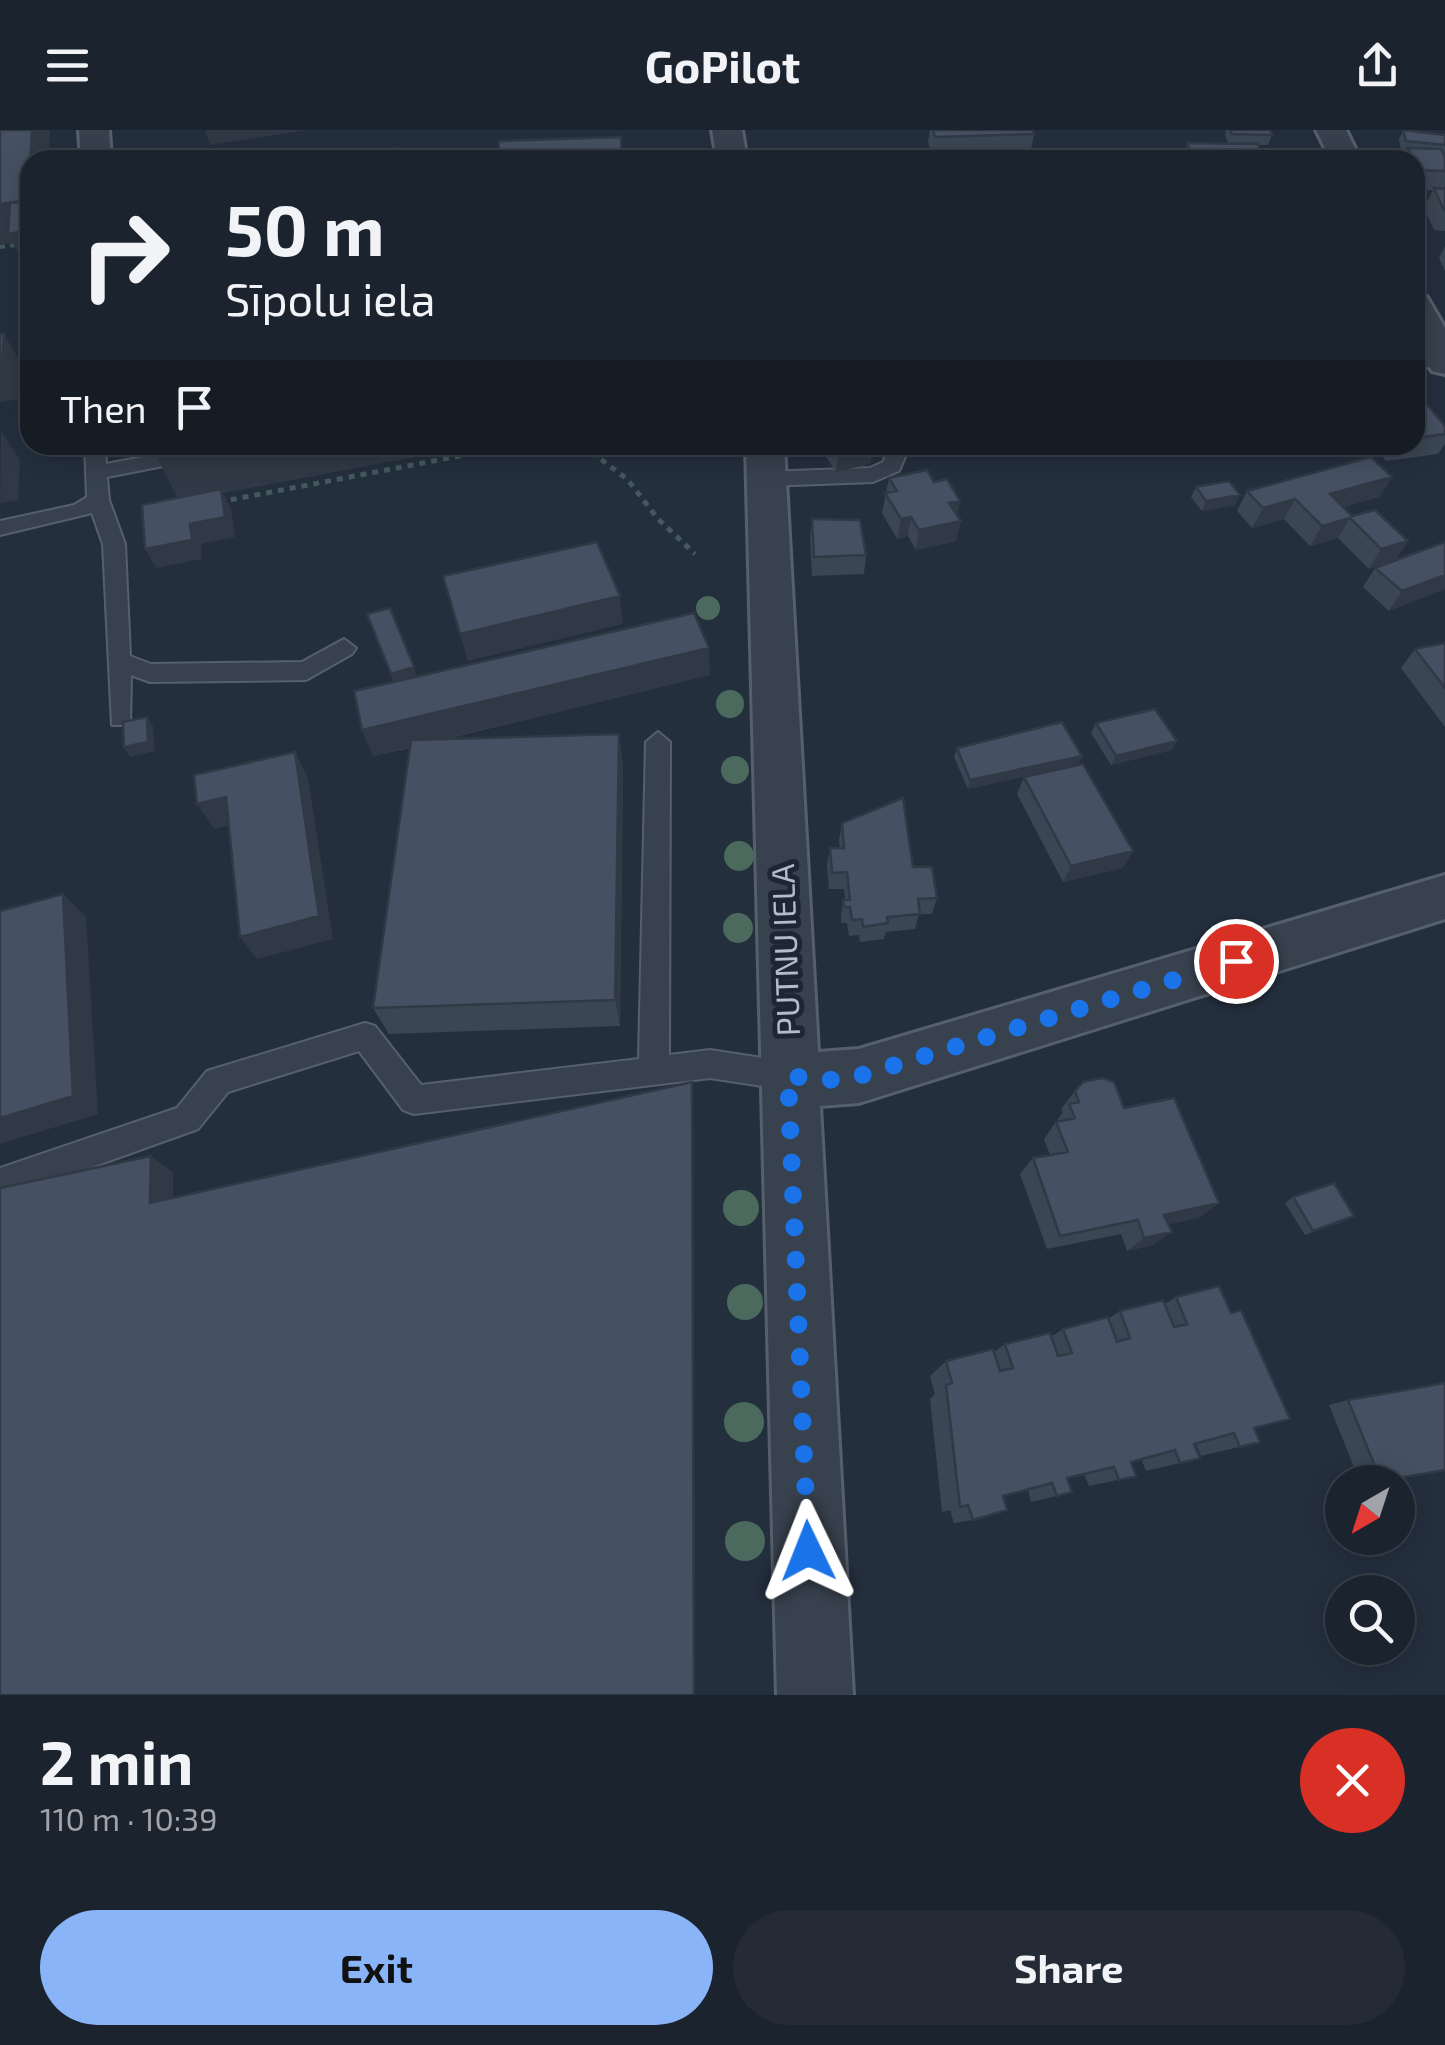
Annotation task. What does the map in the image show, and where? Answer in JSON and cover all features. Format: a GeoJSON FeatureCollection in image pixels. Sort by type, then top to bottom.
{"type":"FeatureCollection","features":[{"type":"Feature","properties":{"kind":"street"},"geometry":{"type":"LineString","coordinates":[[1425,335],[1434,362]]}},
{"type":"Feature","properties":{"kind":"street","name":"PUTNU IELA"},"geometry":{"type":"LineString","coordinates":[[766,462],[815,1695]]}},
{"type":"Feature","properties":{"kind":"street"},"geometry":{"type":"LineString","coordinates":[[788,1076],[834,1080],[859,1076],[1445,897]]}},
{"type":"Feature","properties":{"kind":"lane"},"geometry":{"type":"LineString","coordinates":[[95,455],[98,500],[114,544],[121,718]]}},
{"type":"Feature","properties":{"kind":"lane"},"geometry":{"type":"LineString","coordinates":[[94,473],[188,455]]}},
{"type":"Feature","properties":{"kind":"lane"},"geometry":{"type":"LineString","coordinates":[[766,462],[873,475],[892,466],[896,455]]}},
{"type":"Feature","properties":{"kind":"lane"},"geometry":{"type":"LineString","coordinates":[[0,528],[80,511],[98,500]]}},
{"type":"Feature","properties":{"kind":"lane"},"geometry":{"type":"LineString","coordinates":[[118,660],[150,673],[306,671],[344,648]]}},
{"type":"Feature","properties":{"kind":"lane"},"geometry":{"type":"LineString","coordinates":[[654,1072],[658,742]]}},
{"type":"Feature","properties":{"kind":"lane"},"geometry":{"type":"LineString","coordinates":[[0,1184],[187,1120],[218,1081],[365,1036],[414,1100],[710,1064],[788,1076]]}},
{"type":"Feature","properties":{"kind":"path"},"geometry":{"type":"LineString","coordinates":[[214,503],[465,455]]}},
{"type":"Feature","properties":{"kind":"path"},"geometry":{"type":"LineString","coordinates":[[595,455],[627,479],[695,554]]}},
{"type":"Feature","properties":{"kind":"building"},"geometry":{"type":"Polygon","coordinates":[[[0,130],[32,130],[31,150],[20,150],[20,201],[0,204],[0,130]]]}},
{"type":"Feature","properties":{"kind":"building"},"geometry":{"type":"Polygon","coordinates":[[[933,130],[1032,130],[1034,134],[935,137],[933,130]]]}},
{"type":"Feature","properties":{"kind":"building"},"geometry":{"type":"Polygon","coordinates":[[[1230,130],[1270,130],[1272,135],[1232,134],[1230,130]]]}},
{"type":"Feature","properties":{"kind":"building"},"geometry":{"type":"Polygon","coordinates":[[[1403,130],[1445,135],[1445,145],[1406,141],[1403,130]]]}},
{"type":"Feature","properties":{"kind":"building"},"geometry":{"type":"Polygon","coordinates":[[[621,137],[622,150],[499,150],[499,141],[621,137]]]}},
{"type":"Feature","properties":{"kind":"building"},"geometry":{"type":"Polygon","coordinates":[[[1187,143],[1258,144],[1260,150],[1189,150],[1187,143]]]}},
{"type":"Feature","properties":{"kind":"building"},"geometry":{"type":"Polygon","coordinates":[[[1441,149],[1445,171],[1425,170],[1425,150],[1409,150],[1441,149]]]}},
{"type":"Feature","properties":{"kind":"building"},"geometry":{"type":"Polygon","coordinates":[[[1434,188],[1445,189],[1445,210],[1444,210],[1434,188]]]}},
{"type":"Feature","properties":{"kind":"building"},"geometry":{"type":"Polygon","coordinates":[[[20,202],[20,232],[8,234],[10,203],[20,202]]]}},
{"type":"Feature","properties":{"kind":"building"},"geometry":{"type":"Polygon","coordinates":[[[0,334],[4,334],[0,370],[0,334]]]}},
{"type":"Feature","properties":{"kind":"building"},"geometry":{"type":"Polygon","coordinates":[[[1425,402],[1445,426],[1445,434],[1425,437],[1425,402]]]}},
{"type":"Feature","properties":{"kind":"building"},"geometry":{"type":"Polygon","coordinates":[[[1371,457],[1392,477],[1330,494],[1352,516],[1375,510],[1408,541],[1381,549],[1350,518],[1322,526],[1295,499],[1263,508],[1247,491],[1371,457]]]}},
{"type":"Feature","properties":{"kind":"building"},"geometry":{"type":"Polygon","coordinates":[[[927,470],[934,482],[947,479],[960,501],[949,503],[961,521],[919,530],[911,517],[901,519],[885,493],[897,491],[889,478],[927,470]]]}},
{"type":"Feature","properties":{"kind":"building"},"geometry":{"type":"Polygon","coordinates":[[[1229,481],[1240,495],[1206,501],[1196,487],[1229,481]]]}},
{"type":"Feature","properties":{"kind":"building"},"geometry":{"type":"Polygon","coordinates":[[[221,489],[225,517],[190,524],[192,540],[145,549],[142,505],[221,489]]]}},
{"type":"Feature","properties":{"kind":"building"},"geometry":{"type":"Polygon","coordinates":[[[812,519],[860,520],[866,555],[814,557],[812,519]]]}},
{"type":"Feature","properties":{"kind":"building"},"geometry":{"type":"Polygon","coordinates":[[[597,542],[620,596],[460,634],[443,576],[597,542]]]}},
{"type":"Feature","properties":{"kind":"building"},"geometry":{"type":"Polygon","coordinates":[[[1445,542],[1445,575],[1402,591],[1375,568],[1445,542]]]}},
{"type":"Feature","properties":{"kind":"building"},"geometry":{"type":"Polygon","coordinates":[[[390,608],[414,667],[391,674],[367,614],[390,608]]]}},
{"type":"Feature","properties":{"kind":"building"},"geometry":{"type":"Polygon","coordinates":[[[694,613],[709,648],[362,730],[354,691],[694,613]]]}},
{"type":"Feature","properties":{"kind":"building"},"geometry":{"type":"Polygon","coordinates":[[[1445,643],[1445,688],[1415,649],[1445,643]]]}},
{"type":"Feature","properties":{"kind":"building"},"geometry":{"type":"Polygon","coordinates":[[[1155,709],[1177,741],[1116,756],[1096,723],[1155,709]]]}},
{"type":"Feature","properties":{"kind":"building"},"geometry":{"type":"Polygon","coordinates":[[[147,717],[148,742],[124,747],[123,722],[147,717]]]}},
{"type":"Feature","properties":{"kind":"building"},"geometry":{"type":"Polygon","coordinates":[[[1062,722],[1082,756],[970,780],[957,748],[1062,722]]]}},
{"type":"Feature","properties":{"kind":"building"},"geometry":{"type":"Polygon","coordinates":[[[619,734],[615,1000],[373,1008],[411,740],[619,734]]]}},
{"type":"Feature","properties":{"kind":"building"},"geometry":{"type":"Polygon","coordinates":[[[295,752],[319,916],[240,937],[226,797],[197,804],[194,775],[295,752]]]}},
{"type":"Feature","properties":{"kind":"building"},"geometry":{"type":"Polygon","coordinates":[[[1083,764],[1133,851],[1071,866],[1024,777],[1083,764]]]}},
{"type":"Feature","properties":{"kind":"building"},"geometry":{"type":"Polygon","coordinates":[[[903,798],[913,867],[932,867],[937,898],[918,899],[920,914],[887,917],[888,923],[863,927],[862,919],[852,920],[850,907],[844,907],[843,900],[850,900],[847,872],[832,873],[830,848],[844,848],[842,823],[903,798]]]}},
{"type":"Feature","properties":{"kind":"building"},"geometry":{"type":"Polygon","coordinates":[[[63,894],[73,1096],[0,1118],[0,911],[63,894]]]}},
{"type":"Feature","properties":{"kind":"building"},"geometry":{"type":"Polygon","coordinates":[[[1102,1078],[1114,1082],[1124,1108],[1174,1098],[1219,1203],[1164,1215],[1172,1232],[1144,1238],[1138,1220],[1060,1236],[1033,1158],[1068,1152],[1056,1122],[1075,1118],[1069,1104],[1079,1102],[1075,1091],[1083,1082],[1102,1078]]]}},
{"type":"Feature","properties":{"kind":"building"},"geometry":{"type":"Polygon","coordinates":[[[692,1082],[694,1695],[0,1695],[0,1188],[151,1156],[150,1203],[692,1082]]]}},
{"type":"Feature","properties":{"kind":"building"},"geometry":{"type":"Polygon","coordinates":[[[1334,1183],[1354,1216],[1313,1231],[1293,1197],[1334,1183]]]}},
{"type":"Feature","properties":{"kind":"building"},"geometry":{"type":"Polygon","coordinates":[[[1219,1286],[1231,1313],[1241,1310],[1290,1419],[1254,1428],[1260,1442],[1240,1447],[1234,1433],[1194,1444],[1200,1458],[1180,1463],[1175,1450],[1131,1462],[1136,1476],[1119,1480],[1114,1467],[1067,1478],[1072,1492],[1057,1496],[1052,1483],[1003,1496],[1007,1510],[973,1520],[968,1505],[960,1507],[946,1385],[952,1383],[946,1361],[993,1349],[1000,1371],[1013,1368],[1005,1344],[1050,1333],[1058,1356],[1072,1353],[1063,1329],[1108,1317],[1117,1342],[1130,1338],[1120,1311],[1163,1300],[1174,1327],[1187,1324],[1176,1297],[1219,1286]]]}},
{"type":"Feature","properties":{"kind":"building"},"geometry":{"type":"Polygon","coordinates":[[[1445,1383],[1445,1470],[1415,1475],[1415,1465],[1374,1465],[1348,1400],[1445,1383]]]}},
{"type":"Feature","properties":{"kind":"route"},"geometry":{"type":"LineString","coordinates":[[808,1551],[788,1076],[834,1080],[859,1076],[1236,961]]}}]}
